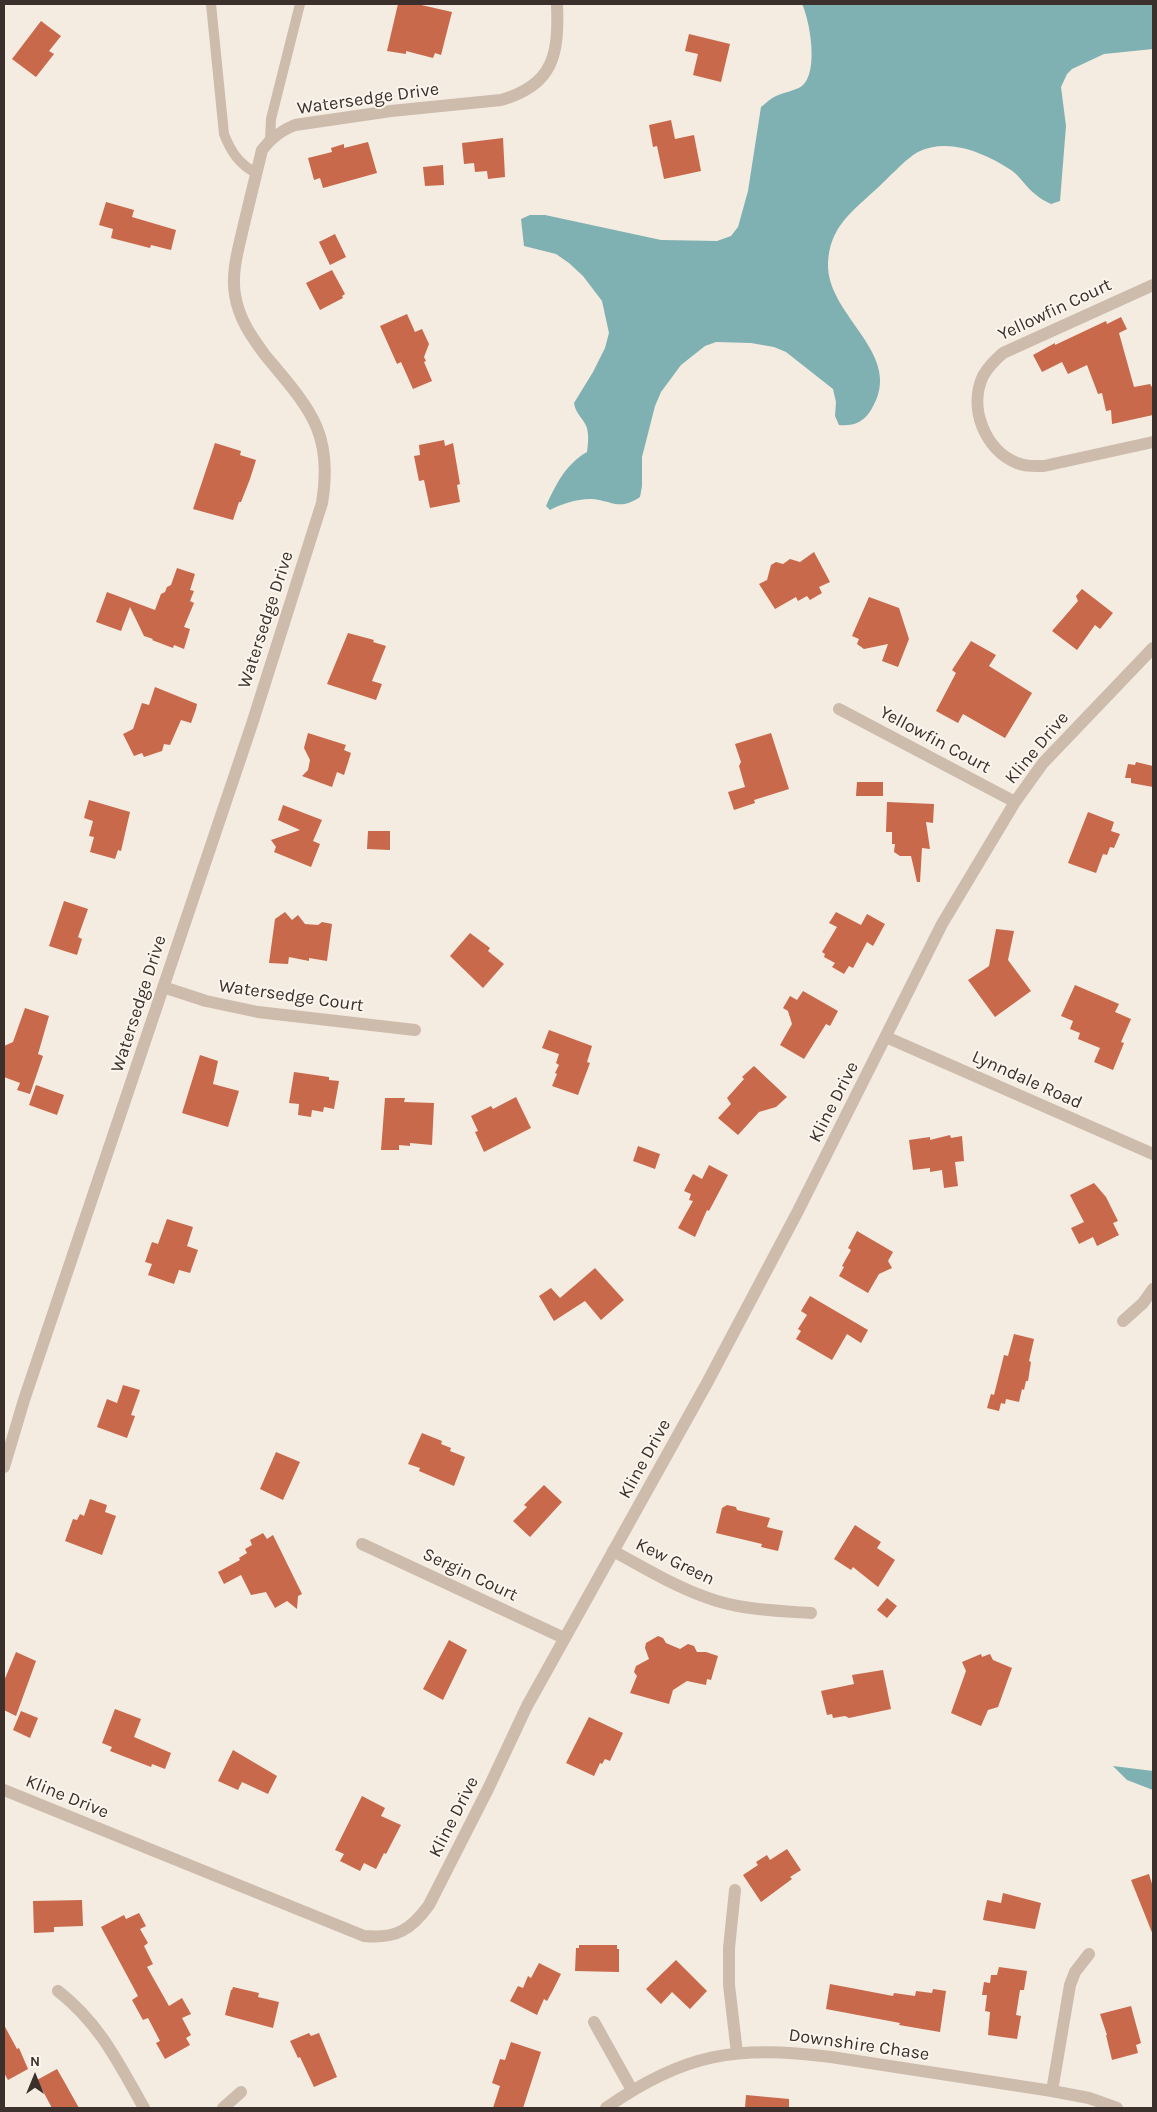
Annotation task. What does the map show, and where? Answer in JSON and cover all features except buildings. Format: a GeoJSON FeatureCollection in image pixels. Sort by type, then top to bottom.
{"type":"FeatureCollection","features":[{"type":"Feature","properties":{"kind":"street","name":"Watersedge Drive"},"geometry":{"type":"LineString","coordinates":[[4,1467],[24,1400],[252,724],[322,503],[325,482],[325,460],[313,418],[296,393],[248,333],[240,314],[235,294],[235,262],[262,150],[281,131],[294,125],[501,100],[516,96],[530,88],[540,79],[554,57],[558,41],[557,4]]}},
{"type":"Feature","properties":{"kind":"street","name":"Yellowfin Court"},"geometry":{"type":"LineString","coordinates":[[1153,285],[1003,353],[983,375],[978,390],[977,408],[980,423],[988,439],[998,450],[1018,463],[1029,466],[1044,466],[1153,442]]}},
{"type":"Feature","properties":{"kind":"street","name":"Kline Drive"},"geometry":{"type":"LineString","coordinates":[[4,1790],[364,1936],[380,1938],[395,1935],[406,1929],[420,1917],[429,1905],[488,1789],[527,1706],[707,1383],[785,1236],[942,924],[1015,802],[1049,757],[1153,648]]}},
{"type":"Feature","properties":{"kind":"street","name":"Yellowfin Court"},"geometry":{"type":"LineString","coordinates":[[839,710],[1015,802]]}},
{"type":"Feature","properties":{"kind":"street","name":"Watersedge Court"},"geometry":{"type":"LineString","coordinates":[[163,987],[206,1001],[258,1012],[415,1030]]}},
{"type":"Feature","properties":{"kind":"street","name":"Lynndale Road"},"geometry":{"type":"LineString","coordinates":[[886,1037],[1153,1154]]}},
{"type":"Feature","properties":{"kind":"street"},"geometry":{"type":"LineString","coordinates":[[1123,1321],[1143,1303],[1153,1289]]}},
{"type":"Feature","properties":{"kind":"street","name":"Sergin Court"},"geometry":{"type":"LineString","coordinates":[[362,1544],[564,1638]]}},
{"type":"Feature","properties":{"kind":"street","name":"Kew Green"},"geometry":{"type":"LineString","coordinates":[[614,1551],[685,1590],[717,1601],[750,1608],[811,1613]]}},
{"type":"Feature","properties":{"kind":"street"},"geometry":{"type":"LineString","coordinates":[[735,1890],[729,1948],[729,1985],[737,2052]]}},
{"type":"Feature","properties":{"kind":"street"},"geometry":{"type":"LineString","coordinates":[[1052,2091],[1070,1985],[1075,1972],[1089,1954]]}},
{"type":"Feature","properties":{"kind":"street"},"geometry":{"type":"LineString","coordinates":[[58,1991],[70,2000],[99,2032],[144,2108]]}},
{"type":"Feature","properties":{"kind":"street"},"geometry":{"type":"LineString","coordinates":[[594,2022],[632,2090]]}},
{"type":"Feature","properties":{"kind":"street","name":"Downshire Chase"},"geometry":{"type":"LineString","coordinates":[[606,2108],[632,2090],[663,2073],[692,2062],[737,2052],[794,2052],[1052,2091],[1089,2098],[1117,2108]]}},
{"type":"Feature","properties":{"kind":"street"},"geometry":{"type":"LineString","coordinates":[[223,2108],[241,2092]]}},
{"type":"Feature","properties":{"kind":"lane"},"geometry":{"type":"LineString","coordinates":[[211,4],[224,134],[229,148],[238,160],[256,173]]}},
{"type":"Feature","properties":{"kind":"lane"},"geometry":{"type":"LineString","coordinates":[[270,140],[271,119],[300,4]]}},
{"type":"Feature","properties":{"kind":"water"},"geometry":{"type":"Polygon","coordinates":[[[802,4],[1153,4],[1153,49],[1104,54],[1072,69],[1067,74],[1061,87],[1066,126],[1060,201],[1051,204],[1038,197],[1014,172],[990,158],[966,149],[942,146],[930,148],[913,155],[856,207],[842,223],[832,240],[828,263],[831,283],[839,301],[873,353],[879,371],[879,390],[871,410],[861,421],[849,425],[839,425],[835,416],[836,402],[833,389],[786,352],[774,347],[751,343],[716,342],[705,346],[681,365],[661,392],[655,406],[642,457],[640,497],[627,504],[582,499],[550,510],[546,506],[562,475],[573,462],[587,452],[587,428],[574,403],[605,348],[609,333],[602,301],[583,276],[556,254],[524,246],[521,219],[530,215],[545,215],[661,240],[717,241],[731,236],[738,227],[748,191],[761,107],[774,97],[802,86],[810,70],[812,58],[810,34],[802,4]]]}},
{"type":"Feature","properties":{"kind":"water"},"geometry":{"type":"Polygon","coordinates":[[[1113,1766],[1153,1771],[1153,1790],[1127,1780],[1113,1766]]]}}]}
